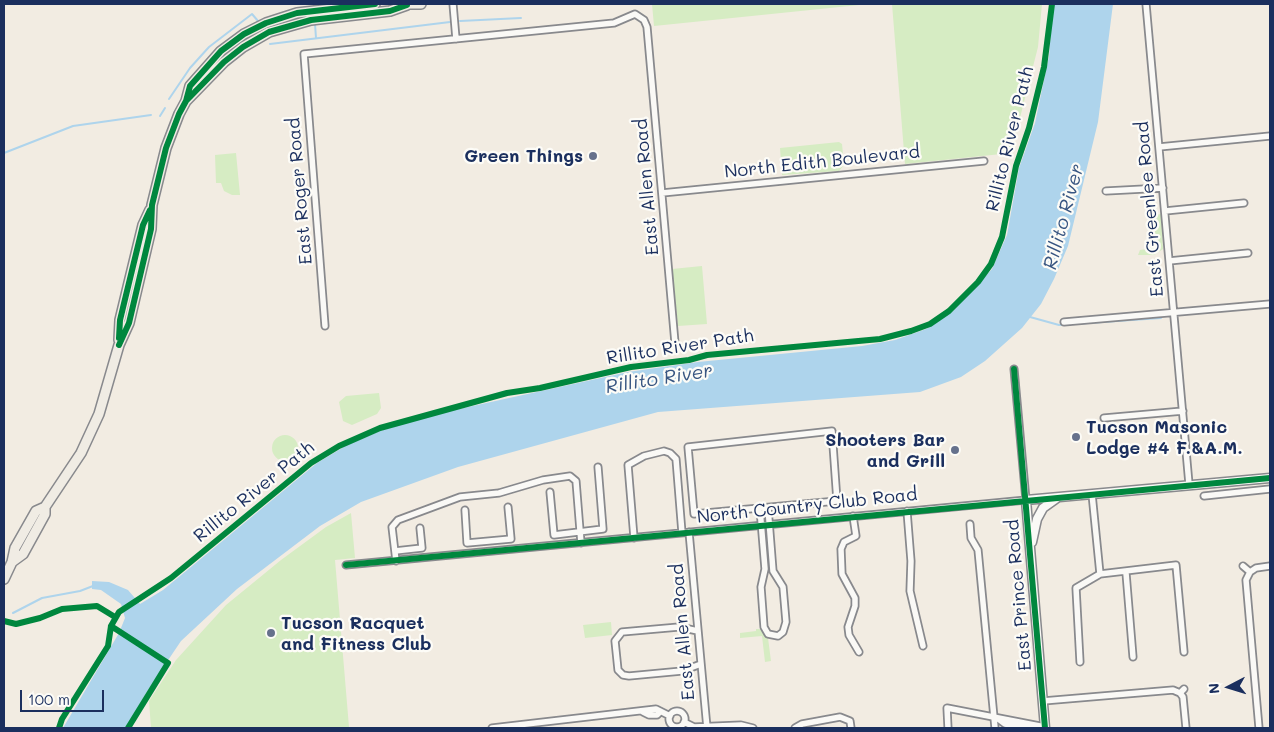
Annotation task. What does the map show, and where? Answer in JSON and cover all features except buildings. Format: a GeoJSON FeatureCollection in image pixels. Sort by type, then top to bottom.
{"type":"FeatureCollection","features":[{"type":"Feature","properties":{"kind":"main road"},"geometry":{"type":"LineString","coordinates":[[186,101],[190,86],[210,61],[233,42],[256,28],[297,13],[374,4]]}},
{"type":"Feature","properties":{"kind":"main road"},"geometry":{"type":"LineString","coordinates":[[4,579],[12,562],[23,554],[45,514],[45,507],[81,453],[93,429],[119,345],[120,320],[143,225],[152,205],[166,147],[178,114],[186,101],[224,62],[243,47],[269,32],[311,20],[390,11],[403,4],[422,4]]}},
{"type":"Feature","properties":{"kind":"main road","name":"North Country Club Road"},"geometry":{"type":"LineString","coordinates":[[1026,500],[1270,478]]}},
{"type":"Feature","properties":{"kind":"main road"},"geometry":{"type":"LineString","coordinates":[[1030,548],[1040,513],[1043,508],[1059,496]]}},
{"type":"Feature","properties":{"kind":"main road","name":"East Prince Road"},"geometry":{"type":"LineString","coordinates":[[1026,500],[1043,701],[1042,728]]}},
{"type":"Feature","properties":{"kind":"street"},"geometry":{"type":"LineString","coordinates":[[454,4],[456,39]]}},
{"type":"Feature","properties":{"kind":"street","name":"East Greenlee Road"},"geometry":{"type":"LineString","coordinates":[[1146,4],[1190,484]]}},
{"type":"Feature","properties":{"kind":"street","name":"East Allen Road"},"geometry":{"type":"LineString","coordinates":[[456,39],[614,23],[634,14],[644,20],[647,28],[675,344]]}},
{"type":"Feature","properties":{"kind":"street","name":"East Roger Road"},"geometry":{"type":"LineString","coordinates":[[325,326],[304,54],[456,39]]}},
{"type":"Feature","properties":{"kind":"street"},"geometry":{"type":"LineString","coordinates":[[1159,147],[1270,136]]}},
{"type":"Feature","properties":{"kind":"street","name":"North Edith Boulevard"},"geometry":{"type":"LineString","coordinates":[[662,193],[984,161]]}},
{"type":"Feature","properties":{"kind":"street"},"geometry":{"type":"LineString","coordinates":[[1106,191],[1163,188]]}},
{"type":"Feature","properties":{"kind":"street"},"geometry":{"type":"LineString","coordinates":[[1165,211],[1244,202]]}},
{"type":"Feature","properties":{"kind":"street"},"geometry":{"type":"LineString","coordinates":[[1169,261],[1248,253]]}},
{"type":"Feature","properties":{"kind":"street"},"geometry":{"type":"LineString","coordinates":[[1064,322],[1270,304]]}},
{"type":"Feature","properties":{"kind":"street","name":"East Prince Road"},"geometry":{"type":"LineString","coordinates":[[1014,369],[1026,500]]}},
{"type":"Feature","properties":{"kind":"street"},"geometry":{"type":"LineString","coordinates":[[1104,418],[1183,411]]}},
{"type":"Feature","properties":{"kind":"street"},"geometry":{"type":"LineString","coordinates":[[832,431],[837,501],[760,509],[694,514],[688,447],[832,431]]}},
{"type":"Feature","properties":{"kind":"street"},"geometry":{"type":"LineString","coordinates":[[634,538],[628,465],[644,456],[664,451],[670,453],[676,459],[682,533]]}},
{"type":"Feature","properties":{"kind":"street"},"geometry":{"type":"LineString","coordinates":[[550,492],[554,535],[604,529],[598,467]]}},
{"type":"Feature","properties":{"kind":"street"},"geometry":{"type":"LineString","coordinates":[[396,561],[392,527],[398,520],[464,496],[500,494],[556,477],[570,476],[576,481],[581,543]]}},
{"type":"Feature","properties":{"kind":"street"},"geometry":{"type":"LineString","coordinates":[[1204,496],[1270,489]]}},
{"type":"Feature","properties":{"kind":"street"},"geometry":{"type":"LineString","coordinates":[[1092,494],[1100,574]]}},
{"type":"Feature","properties":{"kind":"street","name":"North Country Club Road"},"geometry":{"type":"LineString","coordinates":[[346,565],[1026,500]]}},
{"type":"Feature","properties":{"kind":"street"},"geometry":{"type":"LineString","coordinates":[[465,510],[467,543],[511,539],[508,507]]}},
{"type":"Feature","properties":{"kind":"street"},"geometry":{"type":"LineString","coordinates":[[760,509],[765,569],[760,587],[764,626],[768,634],[778,636],[783,632],[786,622],[783,587],[773,571],[768,508]]}},
{"type":"Feature","properties":{"kind":"street"},"geometry":{"type":"LineString","coordinates":[[907,511],[911,561],[910,591],[922,646]]}},
{"type":"Feature","properties":{"kind":"street"},"geometry":{"type":"LineString","coordinates":[[853,516],[856,525],[856,536],[844,542],[841,549],[841,557],[842,574],[855,598],[855,606],[848,627],[849,634],[859,652]]}},
{"type":"Feature","properties":{"kind":"street"},"geometry":{"type":"LineString","coordinates":[[970,524],[972,538],[978,550],[995,728]]}},
{"type":"Feature","properties":{"kind":"street"},"geometry":{"type":"LineString","coordinates":[[395,551],[422,548],[420,528]]}},
{"type":"Feature","properties":{"kind":"street","name":"East Allen Road"},"geometry":{"type":"LineString","coordinates":[[689,532],[707,727]]}},
{"type":"Feature","properties":{"kind":"street"},"geometry":{"type":"LineString","coordinates":[[487,541],[488,552]]}},
{"type":"Feature","properties":{"kind":"street"},"geometry":{"type":"LineString","coordinates":[[1080,662],[1076,588],[1100,574],[1126,572],[1133,569],[1176,565],[1184,652]]}},
{"type":"Feature","properties":{"kind":"street"},"geometry":{"type":"LineString","coordinates":[[1243,566],[1250,572]]}},
{"type":"Feature","properties":{"kind":"street"},"geometry":{"type":"LineString","coordinates":[[1259,728],[1246,580],[1250,572],[1256,568],[1270,566]]}},
{"type":"Feature","properties":{"kind":"street"},"geometry":{"type":"LineString","coordinates":[[1126,572],[1133,656]]}},
{"type":"Feature","properties":{"kind":"street"},"geometry":{"type":"LineString","coordinates":[[698,631],[679,626],[622,632],[615,641],[618,670],[623,675],[682,671],[701,664]]}},
{"type":"Feature","properties":{"kind":"street"},"geometry":{"type":"LineString","coordinates":[[1043,701],[1173,690],[1182,691],[1186,728]]}},
{"type":"Feature","properties":{"kind":"street"},"geometry":{"type":"LineString","coordinates":[[492,728],[546,725],[643,712],[656,708],[670,716]]}},
{"type":"Feature","properties":{"kind":"street"},"geometry":{"type":"LineString","coordinates":[[948,728],[947,708],[1042,728]]}},
{"type":"Feature","properties":{"kind":"street"},"geometry":{"type":"LineString","coordinates":[[673,712],[680,712],[684,722],[678,727],[673,726],[669,721],[670,716],[673,712]]}},
{"type":"Feature","properties":{"kind":"street"},"geometry":{"type":"LineString","coordinates":[[795,728],[802,724],[840,717],[850,725]]}},
{"type":"Feature","properties":{"kind":"street"},"geometry":{"type":"LineString","coordinates":[[995,717],[1005,724],[1027,728]]}},
{"type":"Feature","properties":{"kind":"street"},"geometry":{"type":"LineString","coordinates":[[684,722],[694,727],[741,725],[754,728]]}},
{"type":"Feature","properties":{"kind":"green space"},"geometry":{"type":"Polygon","coordinates":[[[652,4],[869,4],[654,26],[652,4]]]}},
{"type":"Feature","properties":{"kind":"green space"},"geometry":{"type":"Polygon","coordinates":[[[892,4],[1042,4],[1038,47],[1011,153],[905,164],[892,4]]]}},
{"type":"Feature","properties":{"kind":"green space"},"geometry":{"type":"Polygon","coordinates":[[[839,142],[842,144],[844,165],[839,171],[782,175],[780,148],[839,142]]]}},
{"type":"Feature","properties":{"kind":"green space"},"geometry":{"type":"Polygon","coordinates":[[[236,153],[240,195],[232,195],[224,191],[221,183],[216,183],[215,155],[236,153]]]}},
{"type":"Feature","properties":{"kind":"green space"},"geometry":{"type":"Polygon","coordinates":[[[1161,214],[1163,249],[1154,255],[1138,255],[1140,250],[1155,248],[1154,215],[1161,214]]]}},
{"type":"Feature","properties":{"kind":"green space"},"geometry":{"type":"Polygon","coordinates":[[[702,266],[707,324],[678,326],[672,269],[702,266]]]}},
{"type":"Feature","properties":{"kind":"green space"},"geometry":{"type":"Polygon","coordinates":[[[379,393],[381,408],[377,414],[352,425],[343,421],[339,402],[346,396],[379,393]]]}},
{"type":"Feature","properties":{"kind":"green space"},"geometry":{"type":"Polygon","coordinates":[[[285,435],[294,439],[298,448],[294,457],[285,461],[276,457],[272,448],[276,439],[285,435]]]}},
{"type":"Feature","properties":{"kind":"green space","name":"Tucson Racquet and Fitness Club"},"geometry":{"type":"Polygon","coordinates":[[[351,513],[355,558],[335,560],[349,727],[151,728],[149,701],[176,660],[226,605],[281,560],[326,527],[351,513]]]}},
{"type":"Feature","properties":{"kind":"green space"},"geometry":{"type":"Polygon","coordinates":[[[611,622],[612,635],[585,638],[583,625],[611,622]]]}},
{"type":"Feature","properties":{"kind":"green space"},"geometry":{"type":"Polygon","coordinates":[[[756,629],[760,629],[768,638],[771,661],[765,662],[762,636],[740,638],[740,633],[756,631],[756,629]]]}},
{"type":"Feature","properties":{"kind":"water","name":"Rillito River"},"geometry":{"type":"Polygon","coordinates":[[[1053,4],[1113,4],[1098,122],[1068,246],[1054,279],[1041,304],[1022,328],[985,361],[961,377],[920,392],[658,412],[458,467],[361,502],[320,526],[237,589],[181,641],[148,690],[126,728],[63,728],[119,633],[125,618],[121,604],[101,590],[92,589],[92,581],[109,582],[128,590],[140,604],[163,590],[317,463],[347,445],[380,431],[436,414],[628,372],[698,362],[862,346],[895,340],[926,329],[953,311],[992,269],[1007,235],[1019,168],[1035,123],[1049,56],[1053,4]]]}},
{"type":"Feature","properties":{"kind":"waterway"},"geometry":{"type":"LineString","coordinates":[[169,99],[190,68],[209,47],[252,14],[258,21]]}},
{"type":"Feature","properties":{"kind":"waterway"},"geometry":{"type":"LineString","coordinates":[[460,21],[521,18]]}},
{"type":"Feature","properties":{"kind":"waterway"},"geometry":{"type":"LineString","coordinates":[[270,44],[450,22]]}},
{"type":"Feature","properties":{"kind":"waterway"},"geometry":{"type":"LineString","coordinates":[[315,24],[316,38]]}},
{"type":"Feature","properties":{"kind":"waterway"},"geometry":{"type":"LineString","coordinates":[[160,116],[165,108]]}},
{"type":"Feature","properties":{"kind":"waterway"},"geometry":{"type":"LineString","coordinates":[[4,153],[73,126],[151,115]]}},
{"type":"Feature","properties":{"kind":"waterway"},"geometry":{"type":"LineString","coordinates":[[1030,317],[1059,325],[1161,318]]}},
{"type":"Feature","properties":{"kind":"waterway"},"geometry":{"type":"LineString","coordinates":[[13,613],[42,598],[80,591],[93,586]]}},
{"type":"Feature","properties":{"kind":"cycle path"},"geometry":{"type":"LineString","coordinates":[[119,345],[129,323],[151,229],[152,205],[166,148],[186,101],[190,86],[221,51],[244,34],[266,23],[297,13],[375,4]]}},
{"type":"Feature","properties":{"kind":"cycle path","name":"Rillito River Path"},"geometry":{"type":"LineString","coordinates":[[59,728],[62,719],[108,646],[111,626],[119,612],[171,578],[311,463],[339,446],[380,428],[507,393],[540,388],[631,367],[689,360],[707,355],[880,339],[930,324],[949,311],[978,282],[991,264],[1002,237],[1016,166],[1029,128],[1044,67],[1052,4]]}},
{"type":"Feature","properties":{"kind":"cycle path"},"geometry":{"type":"LineString","coordinates":[[186,101],[224,62],[243,47],[269,32],[311,20],[390,11],[407,5]]}},
{"type":"Feature","properties":{"kind":"cycle path"},"geometry":{"type":"LineString","coordinates":[[119,338],[120,320],[127,291],[143,225],[150,210]]}},
{"type":"Feature","properties":{"kind":"cycle path"},"geometry":{"type":"LineString","coordinates":[[1014,369],[1045,728]]}},
{"type":"Feature","properties":{"kind":"cycle path"},"geometry":{"type":"LineString","coordinates":[[346,565],[1270,478]]}},
{"type":"Feature","properties":{"kind":"cycle path"},"geometry":{"type":"LineString","coordinates":[[4,621],[16,624],[40,618],[62,609],[97,606],[115,617]]}},
{"type":"Feature","properties":{"kind":"cycle path"},"geometry":{"type":"LineString","coordinates":[[111,626],[168,663],[128,728]]}},
{"type":"Feature","properties":{"kind":"place","name":"Green Things"},"geometry":{"type":"Point","coordinates":[593,156]}},
{"type":"Feature","properties":{"kind":"place","name":"Tucson Masonic Lodge #4 F.&A.M."},"geometry":{"type":"Point","coordinates":[1076,437]}},
{"type":"Feature","properties":{"kind":"place","name":"Shooters Bar and Grill"},"geometry":{"type":"Point","coordinates":[955,450]}},
{"type":"Feature","properties":{"kind":"place","name":"Tucson Racquet and Fitness Club"},"geometry":{"type":"Point","coordinates":[271,633]}}]}
